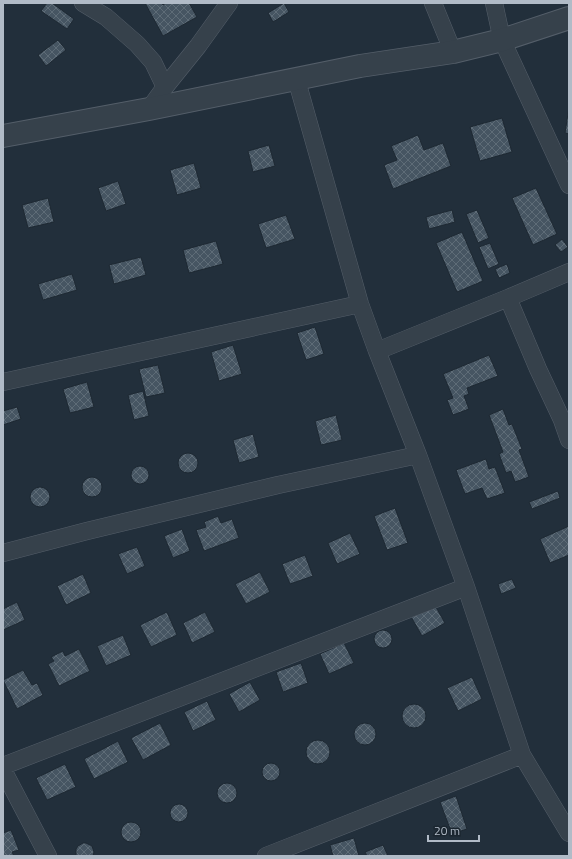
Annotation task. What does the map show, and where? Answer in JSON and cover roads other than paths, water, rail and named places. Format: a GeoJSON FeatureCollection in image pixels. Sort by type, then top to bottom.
{"type":"FeatureCollection","features":[{"type":"Feature","properties":{"kind":"street"},"geometry":{"type":"LineString","coordinates":[[83,3],[106,17],[137,44],[153,62],[165,87]]}},
{"type":"Feature","properties":{"kind":"street"},"geometry":{"type":"LineString","coordinates":[[149,109],[229,3]]}},
{"type":"Feature","properties":{"kind":"street"},"geometry":{"type":"LineString","coordinates":[[433,3],[453,52]]}},
{"type":"Feature","properties":{"kind":"street"},"geometry":{"type":"LineString","coordinates":[[494,3],[502,40],[569,185]]}},
{"type":"Feature","properties":{"kind":"street"},"geometry":{"type":"LineString","coordinates":[[3,136],[149,109],[360,66],[453,52],[502,40],[569,18]]}},
{"type":"Feature","properties":{"kind":"street"},"geometry":{"type":"LineString","coordinates":[[296,78],[360,304],[418,455],[466,587],[522,755],[569,834]]}},
{"type":"Feature","properties":{"kind":"street"},"geometry":{"type":"LineString","coordinates":[[377,351],[569,272]]}},
{"type":"Feature","properties":{"kind":"street"},"geometry":{"type":"LineString","coordinates":[[508,298],[538,369],[562,420],[569,440]]}},
{"type":"Feature","properties":{"kind":"street"},"geometry":{"type":"LineString","coordinates":[[3,382],[360,304]]}},
{"type":"Feature","properties":{"kind":"street"},"geometry":{"type":"LineString","coordinates":[[3,553],[278,485],[418,455]]}},
{"type":"Feature","properties":{"kind":"street"},"geometry":{"type":"LineString","coordinates":[[3,766],[466,587]]}},
{"type":"Feature","properties":{"kind":"street"},"geometry":{"type":"LineString","coordinates":[[266,856],[522,755]]}},
{"type":"Feature","properties":{"kind":"street"},"geometry":{"type":"LineString","coordinates":[[3,770],[48,856]]}}]}
